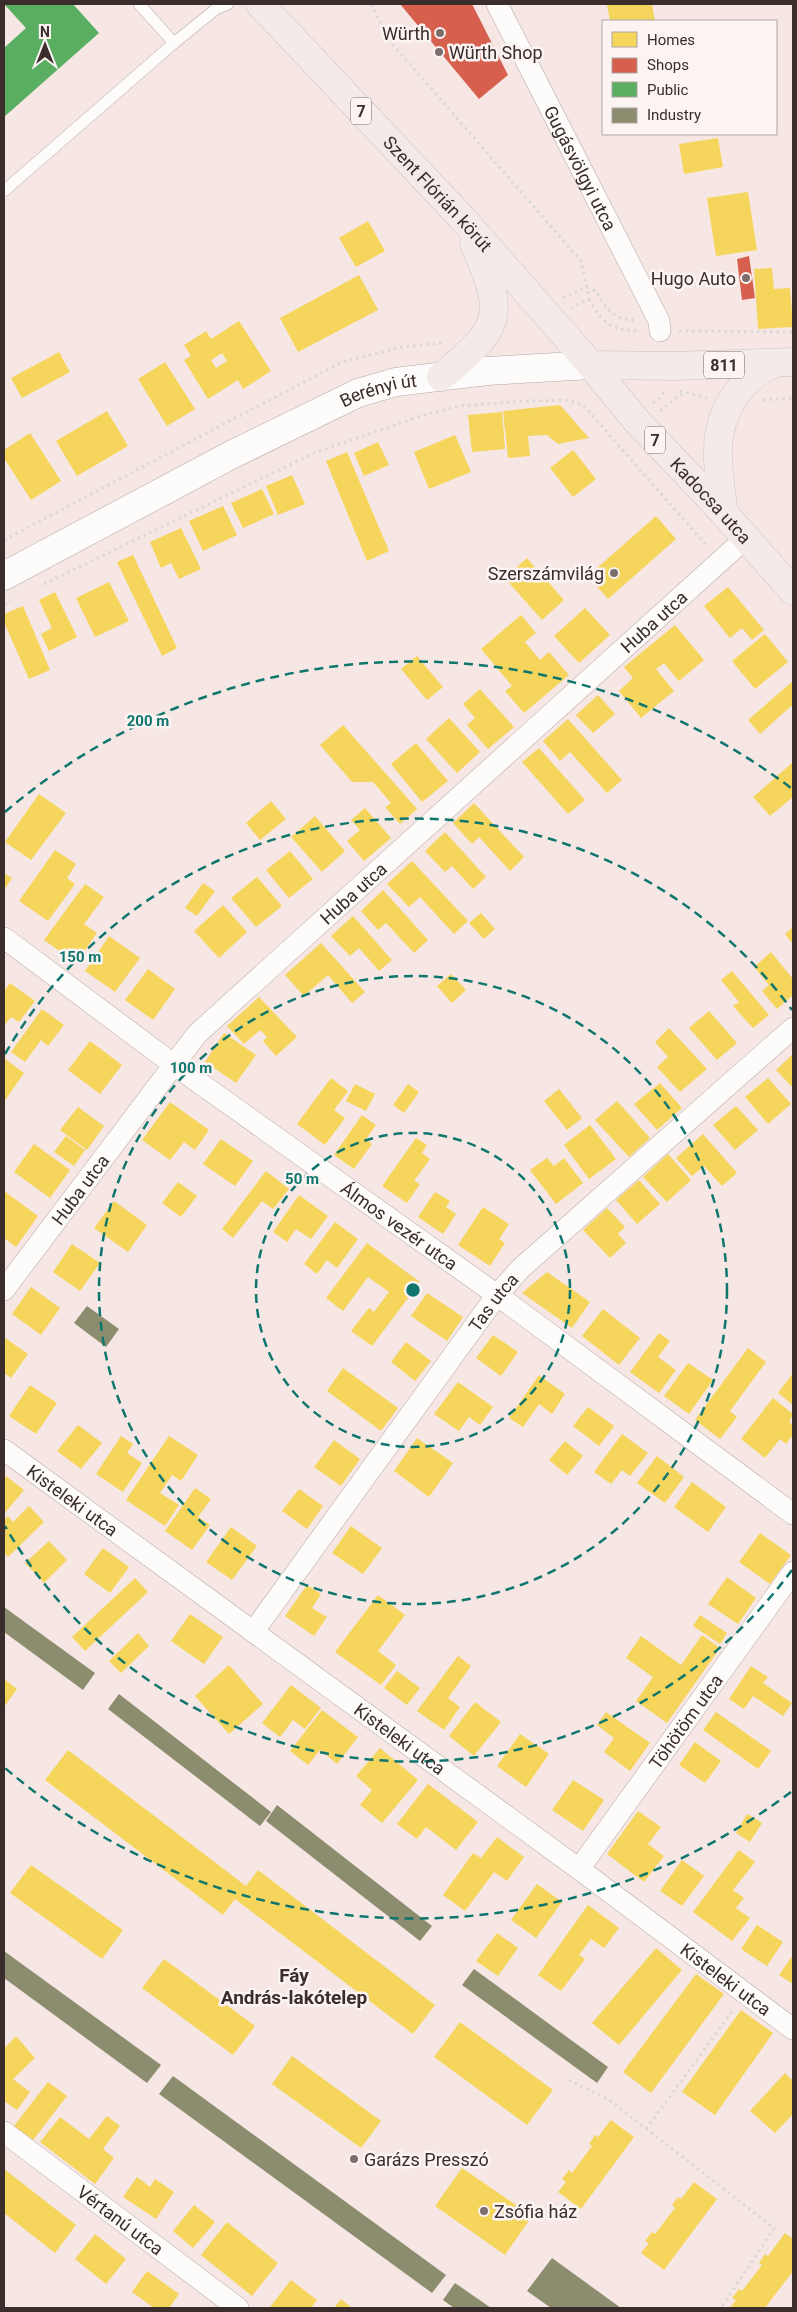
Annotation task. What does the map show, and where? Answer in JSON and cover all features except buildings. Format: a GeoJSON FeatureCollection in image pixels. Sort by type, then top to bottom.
{"type":"FeatureCollection","features":[{"type":"Feature","properties":{"kind":"main road","name":"Szent Flórián körút"},"geometry":{"type":"LineString","coordinates":[[260,4],[462,218],[591,365]]}},
{"type":"Feature","properties":{"kind":"main road"},"geometry":{"type":"LineString","coordinates":[[442,376],[476,348],[485,337],[494,313],[495,300],[488,275],[462,218]]}},
{"type":"Feature","properties":{"kind":"main road"},"geometry":{"type":"LineString","coordinates":[[723,512],[718,449],[725,413],[745,383],[758,370],[783,363]]}},
{"type":"Feature","properties":{"kind":"main road","name":"Berényi út"},"geometry":{"type":"LineString","coordinates":[[8,588],[321,409],[358,393],[396,382],[518,368],[591,365],[674,366],[783,363]]}},
{"type":"Feature","properties":{"kind":"main road","name":"Kadocsa utca"},"geometry":{"type":"LineString","coordinates":[[591,365],[635,420],[723,512],[793,591]]}},
{"type":"Feature","properties":{"kind":"street","name":"Gugásvölgyi utca"},"geometry":{"type":"LineString","coordinates":[[497,4],[659,321],[660,331]]}},
{"type":"Feature","properties":{"kind":"street","name":"Huba utca"},"geometry":{"type":"LineString","coordinates":[[4,1290],[197,1034],[746,538]]}},
{"type":"Feature","properties":{"kind":"street","name":"Álmos vezér utca"},"geometry":{"type":"LineString","coordinates":[[4,938],[173,1064],[497,1296],[793,1514]]}},
{"type":"Feature","properties":{"kind":"street","name":"Tas utca"},"geometry":{"type":"LineString","coordinates":[[252,1632],[497,1296],[527,1263],[793,1028]]}},
{"type":"Feature","properties":{"kind":"street","name":"Kisteleki utca"},"geometry":{"type":"LineString","coordinates":[[4,1450],[579,1870],[793,2029]]}},
{"type":"Feature","properties":{"kind":"street","name":"Töhötöm utca"},"geometry":{"type":"LineString","coordinates":[[579,1870],[793,1572]]}},
{"type":"Feature","properties":{"kind":"street","name":"Vértanú utca"},"geometry":{"type":"LineString","coordinates":[[4,2132],[238,2308]]}},
{"type":"Feature","properties":{"kind":"lane"},"geometry":{"type":"LineString","coordinates":[[139,4],[174,43]]}},
{"type":"Feature","properties":{"kind":"lane"},"geometry":{"type":"LineString","coordinates":[[4,191],[174,43],[216,9],[228,4]]}},
{"type":"Feature","properties":{"kind":"path"},"geometry":{"type":"LineString","coordinates":[[371,4],[389,40],[581,261],[589,299],[596,313],[612,327],[623,330],[793,332]]}},
{"type":"Feature","properties":{"kind":"path"},"geometry":{"type":"LineString","coordinates":[[549,319],[589,299]]}},
{"type":"Feature","properties":{"kind":"path"},"geometry":{"type":"LineString","coordinates":[[39,587],[314,453],[427,414],[460,406],[568,400],[584,406],[721,562]]}},
{"type":"Feature","properties":{"kind":"path"},"geometry":{"type":"LineString","coordinates":[[4,604],[8,588]]}},
{"type":"Feature","properties":{"kind":"path"},"geometry":{"type":"LineString","coordinates":[[646,2128],[745,1994]]}},
{"type":"Feature","properties":{"kind":"path"},"geometry":{"type":"LineString","coordinates":[[570,2080],[609,2100],[774,2228],[721,2308]]}},
{"type":"Feature","properties":{"kind":"place","name":"Würth"},"geometry":{"type":"Point","coordinates":[440,33]}},
{"type":"Feature","properties":{"kind":"place","name":"Würth Shop"},"geometry":{"type":"Point","coordinates":[439,52]}},
{"type":"Feature","properties":{"kind":"place","name":"Hugo Auto"},"geometry":{"type":"Point","coordinates":[746,278]}},
{"type":"Feature","properties":{"kind":"place","name":"Szerszámvilág"},"geometry":{"type":"Point","coordinates":[614,573]}},
{"type":"Feature","properties":{"kind":"place","name":"Garázs Presszó"},"geometry":{"type":"Point","coordinates":[354,2159]}},
{"type":"Feature","properties":{"kind":"place","name":"Zsófia ház"},"geometry":{"type":"Point","coordinates":[484,2211]}},
{"type":"Feature","properties":{"kind":"district","name":"Fáy András-lakótelep"},"geometry":{"type":"Point","coordinates":[294,1986]}}]}
